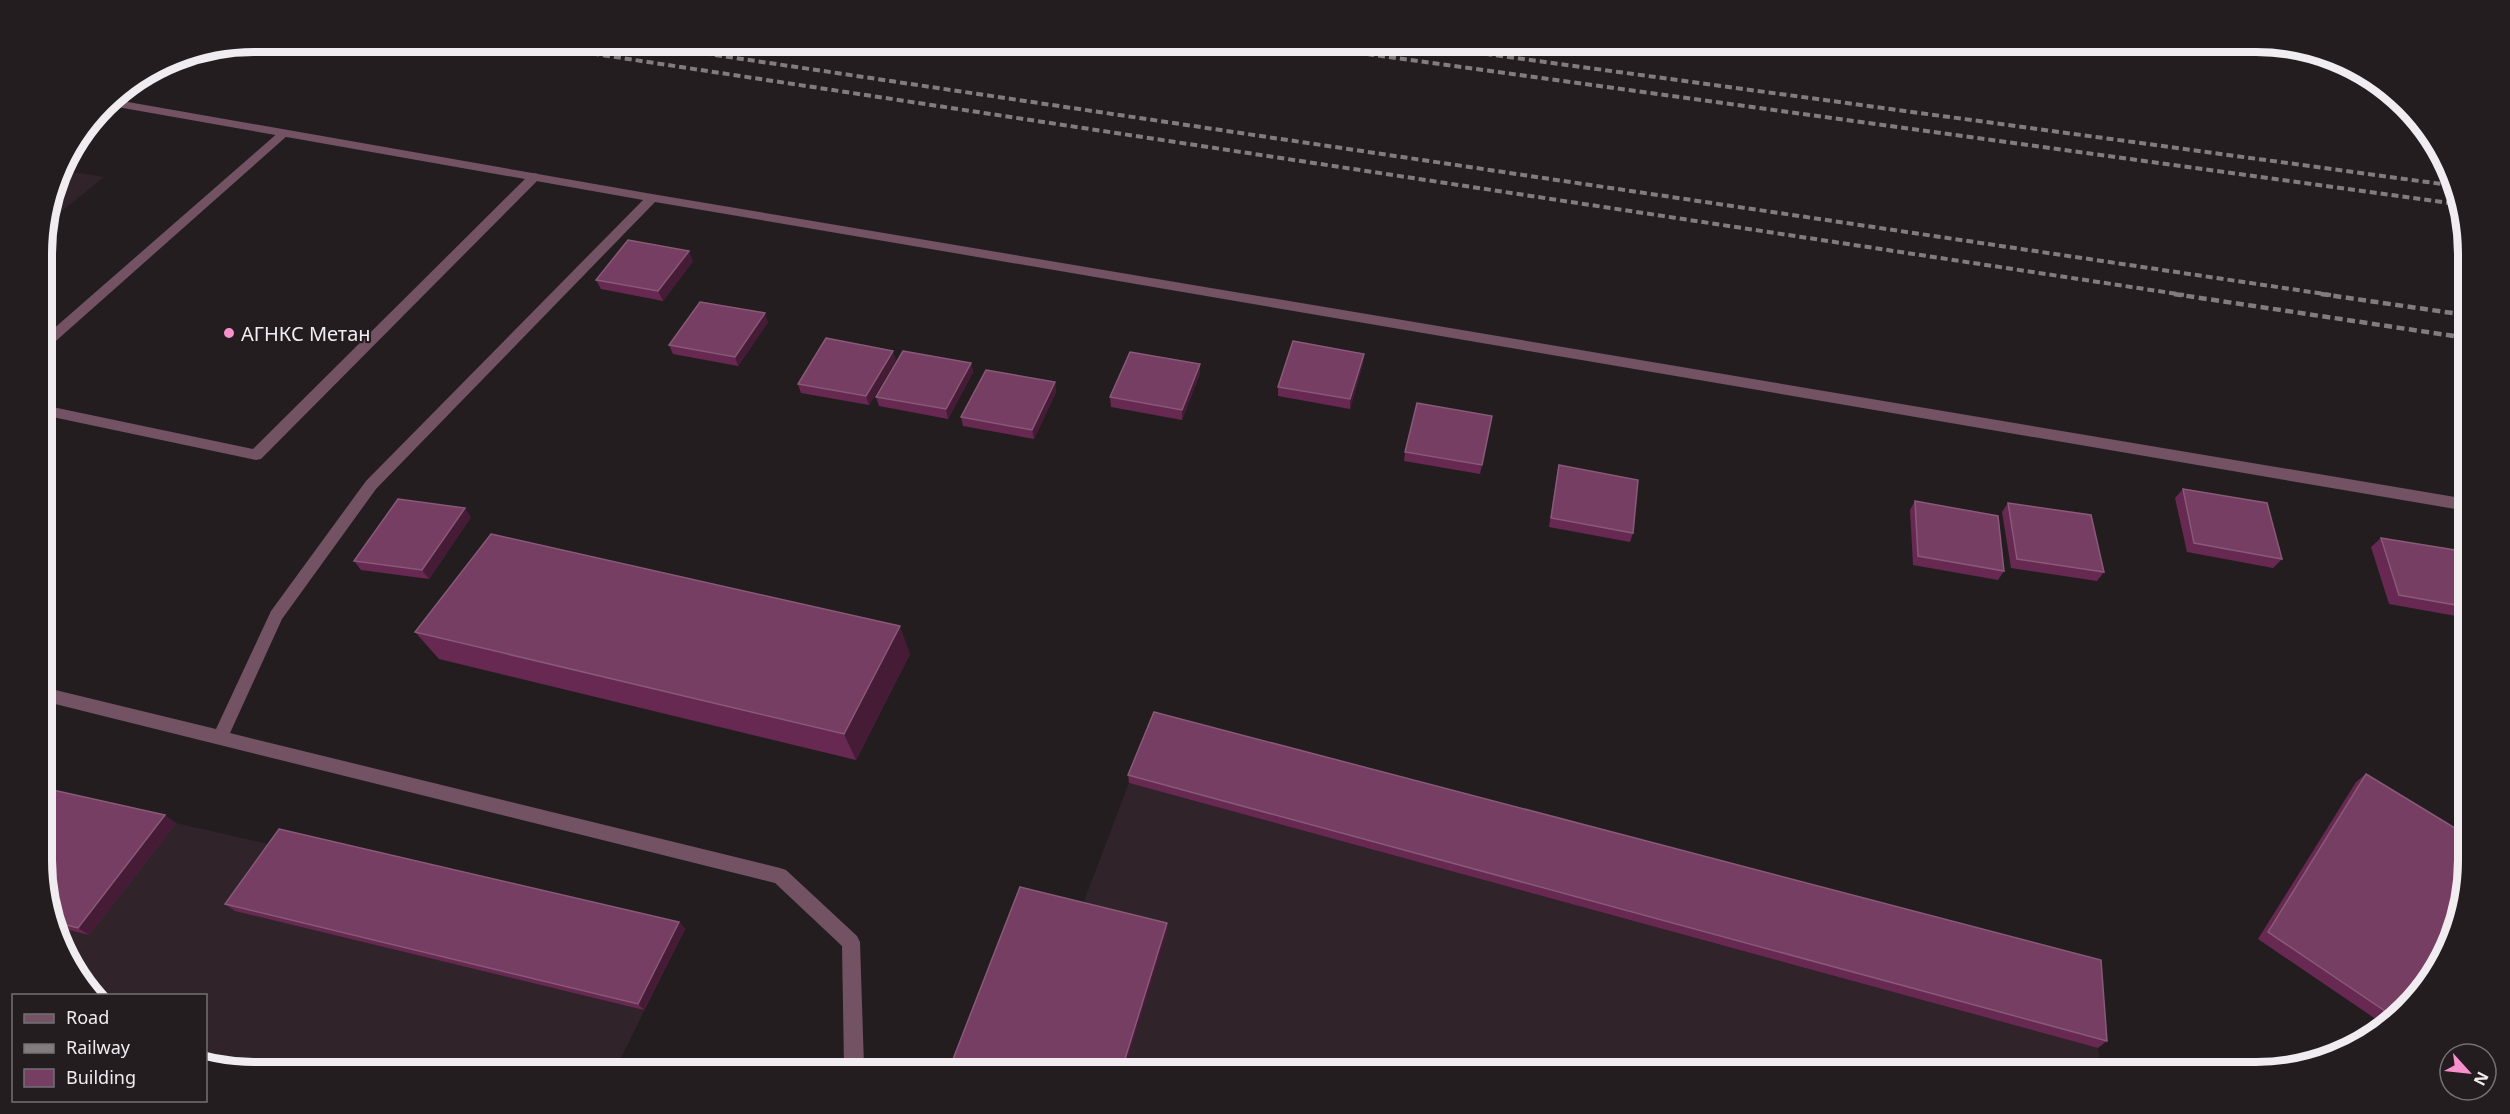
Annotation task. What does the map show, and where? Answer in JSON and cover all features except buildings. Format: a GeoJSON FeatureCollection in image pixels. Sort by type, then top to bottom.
{"type":"FeatureCollection","features":[{"type":"Feature","properties":{"kind":"street"},"geometry":{"type":"LineString","coordinates":[[120,104],[652,198],[2458,503]]}},
{"type":"Feature","properties":{"kind":"street"},"geometry":{"type":"LineString","coordinates":[[53,336],[284,133]]}},
{"type":"Feature","properties":{"kind":"street"},"geometry":{"type":"LineString","coordinates":[[53,412],[256,455],[534,177]]}},
{"type":"Feature","properties":{"kind":"street"},"geometry":{"type":"LineString","coordinates":[[220,738],[276,615],[371,485],[652,198]]}},
{"type":"Feature","properties":{"kind":"street"},"geometry":{"type":"LineString","coordinates":[[52,696],[780,876],[851,942],[854,1062]]}},
{"type":"Feature","properties":{"kind":"shaded area"},"geometry":{"type":"Polygon","coordinates":[[[70,172],[104,177],[56,215],[70,172]]]}},
{"type":"Feature","properties":{"kind":"shaded area"},"geometry":{"type":"Polygon","coordinates":[[[1129,783],[2098,1048],[2100,1061],[958,1062],[1022,894],[1081,909],[1129,783]]]}},
{"type":"Feature","properties":{"kind":"shaded area"},"geometry":{"type":"Polygon","coordinates":[[[52,795],[281,847],[289,836],[685,929],[619,1062],[254,1062],[215,1058],[207,1056],[207,994],[104,994],[94,983],[80,961],[59,912],[54,886],[52,795]]]}},
{"type":"Feature","properties":{"kind":"railway"},"geometry":{"type":"LineString","coordinates":[[582,52],[2184,295]]}},
{"type":"Feature","properties":{"kind":"railway"},"geometry":{"type":"LineString","coordinates":[[695,52],[2331,295]]}},
{"type":"Feature","properties":{"kind":"railway"},"geometry":{"type":"LineString","coordinates":[[1353,52],[2451,203]]}},
{"type":"Feature","properties":{"kind":"railway"},"geometry":{"type":"LineString","coordinates":[[1471,52],[2445,184]]}},
{"type":"Feature","properties":{"kind":"railway"},"geometry":{"type":"LineString","coordinates":[[2174,294],[2458,337]]}},
{"type":"Feature","properties":{"kind":"railway"},"geometry":{"type":"LineString","coordinates":[[2321,294],[2458,314]]}},
{"type":"Feature","properties":{"kind":"place","name":"АГНКС Метан"},"geometry":{"type":"Point","coordinates":[229,333]}}]}
